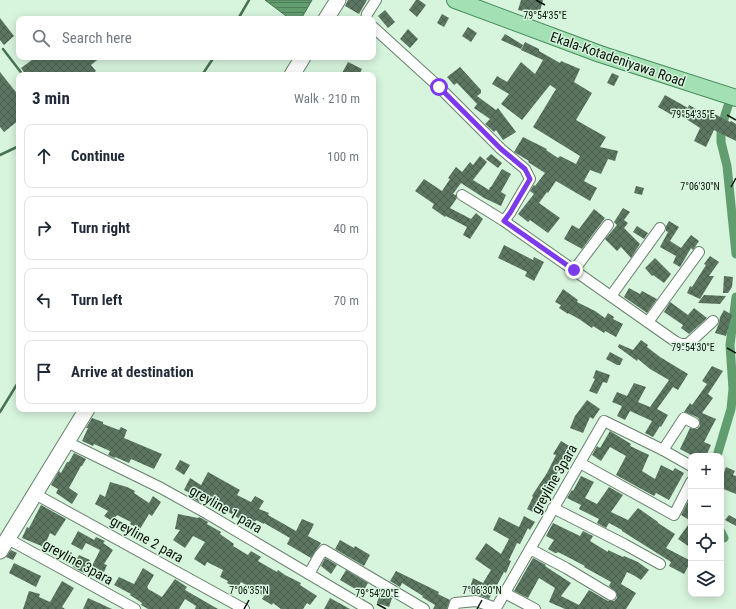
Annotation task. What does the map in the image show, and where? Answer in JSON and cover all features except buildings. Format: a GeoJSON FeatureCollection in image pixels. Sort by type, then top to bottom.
{"type":"FeatureCollection","features":[{"type":"Feature","properties":{"kind":"main road","name":"Ekala-Kotadeniyawa Road"},"geometry":{"type":"LineString","coordinates":[[455,0],[600,54],[736,98]]}},
{"type":"Feature","properties":{"kind":"street"},"geometry":{"type":"LineString","coordinates":[[328,16],[338,0]]}},
{"type":"Feature","properties":{"kind":"street"},"geometry":{"type":"LineString","coordinates":[[367,16],[376,0]]}},
{"type":"Feature","properties":{"kind":"street"},"geometry":{"type":"LineString","coordinates":[[376,30],[439,87],[501,149],[525,169],[530,179],[504,221]]}},
{"type":"Feature","properties":{"kind":"street"},"geometry":{"type":"LineString","coordinates":[[294,72],[301,60]]}},
{"type":"Feature","properties":{"kind":"street"},"geometry":{"type":"LineString","coordinates":[[462,195],[504,221],[676,342],[688,344],[713,321]]}},
{"type":"Feature","properties":{"kind":"street"},"geometry":{"type":"LineString","coordinates":[[574,270],[608,225]]}},
{"type":"Feature","properties":{"kind":"street"},"geometry":{"type":"LineString","coordinates":[[611,296],[660,228]]}},
{"type":"Feature","properties":{"kind":"street"},"geometry":{"type":"LineString","coordinates":[[648,322],[699,252]]}},
{"type":"Feature","properties":{"kind":"street"},"geometry":{"type":"LineString","coordinates":[[4,545],[85,412]]}},
{"type":"Feature","properties":{"kind":"street"},"geometry":{"type":"LineString","coordinates":[[688,464],[663,450],[684,418],[694,423]]}},
{"type":"Feature","properties":{"kind":"street","name":"greyline 3para"},"geometry":{"type":"LineString","coordinates":[[453,609],[456,603],[476,601],[496,608],[604,421],[663,450]]}},
{"type":"Feature","properties":{"kind":"street","name":"greyline 1 para"},"geometry":{"type":"LineString","coordinates":[[67,442],[161,488],[368,609]]}},
{"type":"Feature","properties":{"kind":"street"},"geometry":{"type":"LineString","coordinates":[[580,463],[674,515],[688,488]]}},
{"type":"Feature","properties":{"kind":"street","name":"greyline 2 para"},"geometry":{"type":"LineString","coordinates":[[36,494],[244,609]]}},
{"type":"Feature","properties":{"kind":"street"},"geometry":{"type":"LineString","coordinates":[[553,508],[660,564]]}},
{"type":"Feature","properties":{"kind":"street","name":"greyline 3para"},"geometry":{"type":"LineString","coordinates":[[4,545],[135,609]]}},
{"type":"Feature","properties":{"kind":"street"},"geometry":{"type":"LineString","coordinates":[[530,549],[566,568],[611,595]]}},
{"type":"Feature","properties":{"kind":"street"},"geometry":{"type":"LineString","coordinates":[[309,574],[324,550],[424,609]]}},
{"type":"Feature","properties":{"kind":"street"},"geometry":{"type":"LineString","coordinates":[[505,592],[535,609]]}},
{"type":"Feature","properties":{"kind":"shaded area"},"geometry":{"type":"Polygon","coordinates":[[[265,0],[312,0],[303,16],[286,16],[265,0]]]}},
{"type":"Feature","properties":{"kind":"waterway"},"geometry":{"type":"LineString","coordinates":[[240,16],[249,0]]}},
{"type":"Feature","properties":{"kind":"waterway"},"geometry":{"type":"LineString","coordinates":[[3,49],[21,72]]}},
{"type":"Feature","properties":{"kind":"waterway"},"geometry":{"type":"LineString","coordinates":[[204,72],[212,60]]}},
{"type":"Feature","properties":{"kind":"waterway"},"geometry":{"type":"LineString","coordinates":[[729,103],[721,132],[721,142],[727,166],[736,254]]}},
{"type":"Feature","properties":{"kind":"waterway"},"geometry":{"type":"LineString","coordinates":[[0,155],[16,147]]}},
{"type":"Feature","properties":{"kind":"waterway"},"geometry":{"type":"LineString","coordinates":[[718,453],[731,409],[733,389],[730,345],[736,297]]}},
{"type":"Feature","properties":{"kind":"waterway"},"geometry":{"type":"LineString","coordinates":[[0,412],[16,386]]}},
{"type":"Feature","properties":{"kind":"route"},"geometry":{"type":"LineString","coordinates":[[439,87],[501,149],[525,169],[530,179],[504,221],[574,270]]}}]}
